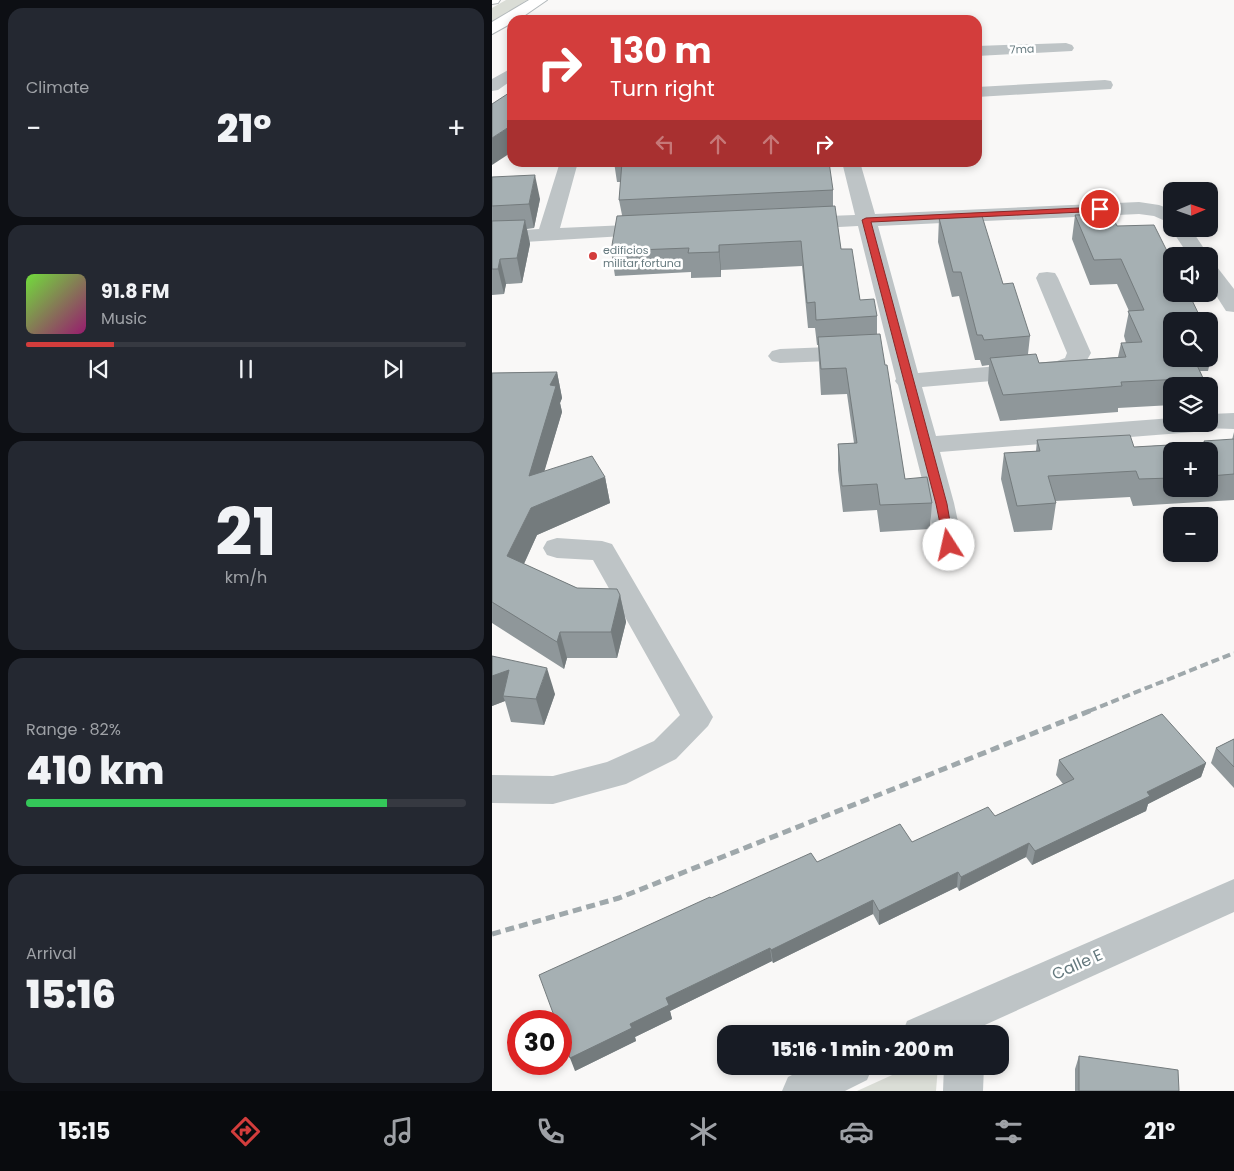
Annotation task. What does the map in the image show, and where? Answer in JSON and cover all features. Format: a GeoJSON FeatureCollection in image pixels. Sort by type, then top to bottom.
{"type":"FeatureCollection","features":[{"type":"Feature","properties":{"kind":"highway"},"geometry":{"type":"LineString","coordinates":[[515,15],[540,0]]}},
{"type":"Feature","properties":{"kind":"highway"},"geometry":{"type":"LineString","coordinates":[[492,29],[507,20]]}},
{"type":"Feature","properties":{"kind":"street","name":"7ma"},"geometry":{"type":"LineString","coordinates":[[982,51],[1066,48]]}},
{"type":"Feature","properties":{"kind":"street"},"geometry":{"type":"LineString","coordinates":[[492,86],[507,76]]}},
{"type":"Feature","properties":{"kind":"street"},"geometry":{"type":"LineString","coordinates":[[982,92],[1105,85]]}},
{"type":"Feature","properties":{"kind":"street"},"geometry":{"type":"LineString","coordinates":[[548,235],[568,167]]}},
{"type":"Feature","properties":{"kind":"street"},"geometry":{"type":"LineString","coordinates":[[852,167],[866,220],[885,351],[907,380],[941,504],[949,545]]}},
{"type":"Feature","properties":{"kind":"street"},"geometry":{"type":"LineString","coordinates":[[787,224],[1139,208],[1163,213]]}},
{"type":"Feature","properties":{"kind":"street"},"geometry":{"type":"LineString","coordinates":[[492,238],[667,229]]}},
{"type":"Feature","properties":{"kind":"street"},"geometry":{"type":"LineString","coordinates":[[907,380],[1062,368],[1075,362],[1078,353],[1047,278]]}},
{"type":"Feature","properties":{"kind":"street"},"geometry":{"type":"LineString","coordinates":[[1218,283],[1234,306]]}},
{"type":"Feature","properties":{"kind":"street"},"geometry":{"type":"LineString","coordinates":[[780,356],[885,351]]}},
{"type":"Feature","properties":{"kind":"street"},"geometry":{"type":"LineString","coordinates":[[1218,422],[1234,421]]}},
{"type":"Feature","properties":{"kind":"street"},"geometry":{"type":"LineString","coordinates":[[925,445],[1163,426]]}},
{"type":"Feature","properties":{"kind":"street"},"geometry":{"type":"LineString","coordinates":[[492,789],[553,790],[614,774],[665,750],[697,717],[602,551],[557,548]]}},
{"type":"Feature","properties":{"kind":"street","name":"Calle E"},"geometry":{"type":"LineString","coordinates":[[958,1025],[1234,895]]}},
{"type":"Feature","properties":{"kind":"street"},"geometry":{"type":"LineString","coordinates":[[802,1091],[835,1075]]}},
{"type":"Feature","properties":{"kind":"street"},"geometry":{"type":"LineString","coordinates":[[962,1091],[963,1075]]}},
{"type":"Feature","properties":{"kind":"shaded area"},"geometry":{"type":"Polygon","coordinates":[[[506,0],[527,0],[492,22],[492,8],[506,0]]]}},
{"type":"Feature","properties":{"kind":"shaded area"},"geometry":{"type":"Polygon","coordinates":[[[892,1075],[937,1075],[936,1091],[857,1091],[892,1075]]]}},
{"type":"Feature","properties":{"kind":"building"},"geometry":{"type":"Polygon","coordinates":[[[507,94],[507,128],[492,138],[492,104],[507,94]]]}},
{"type":"Feature","properties":{"kind":"building"},"geometry":{"type":"Polygon","coordinates":[[[622,167],[830,167],[833,190],[619,200],[622,167]]]}},
{"type":"Feature","properties":{"kind":"building"},"geometry":{"type":"Polygon","coordinates":[[[535,175],[529,204],[492,206],[492,177],[535,175]]]}},
{"type":"Feature","properties":{"kind":"building"},"geometry":{"type":"Polygon","coordinates":[[[835,206],[841,249],[852,249],[860,300],[874,299],[877,316],[816,320],[815,302],[807,303],[801,241],[719,245],[719,252],[688,253],[689,248],[611,251],[617,216],[835,206]]]}},
{"type":"Feature","properties":{"kind":"building"},"geometry":{"type":"Polygon","coordinates":[[[1111,214],[1117,226],[1154,225],[1165,247],[1163,247],[1163,302],[1193,302],[1198,312],[1163,312],[1163,367],[1198,367],[1203,377],[1163,377],[1163,380],[1121,382],[1122,386],[1003,395],[990,358],[1036,354],[1039,363],[1126,357],[1121,343],[1142,342],[1128,311],[1144,310],[1121,259],[1094,260],[1075,215],[1111,214]]]}},
{"type":"Feature","properties":{"kind":"building"},"geometry":{"type":"Polygon","coordinates":[[[982,216],[1003,284],[1013,283],[1030,336],[984,340],[982,335],[977,335],[961,272],[953,272],[939,218],[982,216]]]}},
{"type":"Feature","properties":{"kind":"building"},"geometry":{"type":"Polygon","coordinates":[[[525,220],[517,258],[500,259],[498,269],[492,269],[492,221],[525,220]]]}},
{"type":"Feature","properties":{"kind":"building"},"geometry":{"type":"Polygon","coordinates":[[[880,334],[885,365],[887,365],[905,479],[927,477],[932,503],[880,505],[877,484],[842,486],[838,444],[857,443],[846,368],[821,369],[818,337],[880,334]]]}},
{"type":"Feature","properties":{"kind":"building"},"geometry":{"type":"Polygon","coordinates":[[[557,372],[550,385],[556,386],[529,476],[592,456],[605,477],[531,508],[507,556],[577,588],[617,589],[620,595],[611,632],[560,632],[557,642],[492,602],[492,373],[557,372]]]}},
{"type":"Feature","properties":{"kind":"building"},"geometry":{"type":"Polygon","coordinates":[[[1130,435],[1134,447],[1163,445],[1163,478],[1139,479],[1136,471],[1048,476],[1056,503],[1017,506],[1004,453],[1040,451],[1037,440],[1130,435]]]}},
{"type":"Feature","properties":{"kind":"building"},"geometry":{"type":"Polygon","coordinates":[[[1234,439],[1234,474],[1218,475],[1218,442],[1204,441],[1234,439]]]}},
{"type":"Feature","properties":{"kind":"building"},"geometry":{"type":"Polygon","coordinates":[[[492,656],[547,668],[536,699],[503,696],[509,670],[492,676],[492,656]]]}},
{"type":"Feature","properties":{"kind":"building"},"geometry":{"type":"Polygon","coordinates":[[[1162,714],[1206,763],[1147,792],[1150,796],[1035,851],[1029,843],[961,877],[958,872],[879,911],[873,900],[771,950],[770,948],[666,998],[669,1005],[630,1024],[632,1028],[572,1057],[572,1010],[552,1010],[539,975],[811,853],[817,862],[900,824],[912,842],[988,807],[995,816],[1074,779],[1059,760],[1162,714]]]}},
{"type":"Feature","properties":{"kind":"building"},"geometry":{"type":"Polygon","coordinates":[[[1234,739],[1234,767],[1216,748],[1234,739]]]}},
{"type":"Feature","properties":{"kind":"building"},"geometry":{"type":"Polygon","coordinates":[[[1079,1056],[1178,1070],[1179,1091],[1079,1091],[1079,1056]]]}},
{"type":"Feature","properties":{"kind":"railway"},"geometry":{"type":"LineString","coordinates":[[1089,711],[1234,653]]}},
{"type":"Feature","properties":{"kind":"railway"},"geometry":{"type":"LineString","coordinates":[[492,934],[619,898],[1092,710]]}},
{"type":"Feature","properties":{"kind":"place","name":"edificios militar fortuna"},"geometry":{"type":"Point","coordinates":[593,256]}},
{"type":"Feature","properties":{"kind":"route"},"geometry":{"type":"LineString","coordinates":[[949,545],[941,504],[866,220],[1100,209]]}}]}
